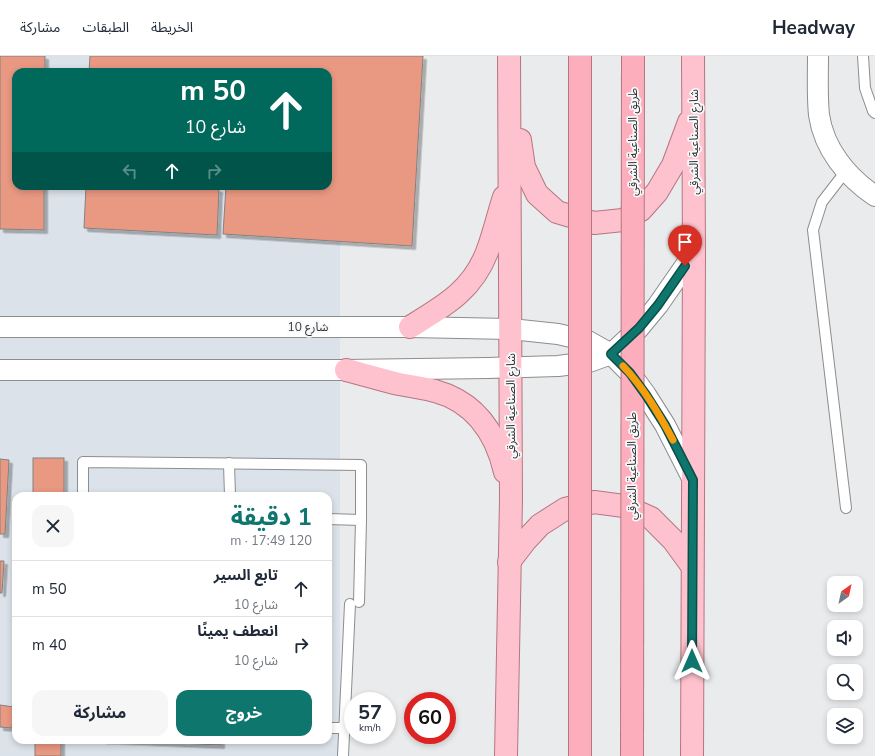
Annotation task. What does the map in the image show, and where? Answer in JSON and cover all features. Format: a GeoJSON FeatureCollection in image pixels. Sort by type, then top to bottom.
{"type":"FeatureCollection","features":[{"type":"Feature","properties":{"kind":"highway"},"geometry":{"type":"LineString","coordinates":[[580,56],[580,756]]}},
{"type":"Feature","properties":{"kind":"highway","name":"طريق الصناعية الشرقي"},"geometry":{"type":"LineString","coordinates":[[632,756],[633,56]]}},
{"type":"Feature","properties":{"kind":"main road","name":"شارع الصناعية الشرقي"},"geometry":{"type":"LineString","coordinates":[[506,756],[511,499],[509,56]]}},
{"type":"Feature","properties":{"kind":"main road","name":"شارع الصناعية الشرقي"},"geometry":{"type":"LineString","coordinates":[[692,756],[694,253],[693,56]]}},
{"type":"Feature","properties":{"kind":"main road"},"geometry":{"type":"LineString","coordinates":[[509,78],[524,167],[537,194],[557,212],[594,222],[623,220],[642,210],[657,192],[672,165],[694,111]]}},
{"type":"Feature","properties":{"kind":"main road"},"geometry":{"type":"LineString","coordinates":[[410,327],[456,297],[477,273],[487,253],[498,214],[510,181]]}},
{"type":"Feature","properties":{"kind":"main road"},"geometry":{"type":"LineString","coordinates":[[346,370],[436,391],[455,399],[472,411],[485,425],[494,440],[502,462],[511,499]]}},
{"type":"Feature","properties":{"kind":"main road"},"geometry":{"type":"LineString","coordinates":[[509,562],[540,525],[565,509],[594,502],[624,506],[651,518],[672,540],[692,566]]}},
{"type":"Feature","properties":{"kind":"street"},"geometry":{"type":"LineString","coordinates":[[818,56],[819,115],[822,130],[830,151],[846,171],[863,188],[875,196]]}},
{"type":"Feature","properties":{"kind":"street"},"geometry":{"type":"LineString","coordinates":[[0,370],[346,370],[510,368],[558,366],[589,362],[611,354],[639,328],[658,305],[694,253]]}},
{"type":"Feature","properties":{"kind":"street","name":"شارع 10"},"geometry":{"type":"LineString","coordinates":[[0,327],[410,327],[511,329],[558,334],[588,341],[611,354],[630,373],[665,425],[693,480]]}},
{"type":"Feature","properties":{"kind":"lane"},"geometry":{"type":"LineString","coordinates":[[863,56],[865,88],[875,114]]}},
{"type":"Feature","properties":{"kind":"lane"},"geometry":{"type":"LineString","coordinates":[[846,171],[822,202],[813,230],[846,508]]}},
{"type":"Feature","properties":{"kind":"lane"},"geometry":{"type":"LineString","coordinates":[[83,492],[83,462],[361,465],[361,520],[348,692]]}},
{"type":"Feature","properties":{"kind":"lane"},"geometry":{"type":"LineString","coordinates":[[229,463],[230,492]]}},
{"type":"Feature","properties":{"kind":"lane"},"geometry":{"type":"LineString","coordinates":[[332,520],[361,520]]}},
{"type":"Feature","properties":{"kind":"lane"},"geometry":{"type":"LineString","coordinates":[[332,728],[344,728]]}},
{"type":"Feature","properties":{"kind":"lane"},"geometry":{"type":"LineString","coordinates":[[343,756],[344,742]]}},
{"type":"Feature","properties":{"kind":"shaded area"},"geometry":{"type":"Polygon","coordinates":[[[0,56],[340,56],[340,756],[0,756],[0,56]]]}},
{"type":"Feature","properties":{"kind":"building"},"geometry":{"type":"Polygon","coordinates":[[[0,56],[45,56],[45,68],[12,68],[12,190],[44,190],[44,230],[0,229],[0,56]]]}},
{"type":"Feature","properties":{"kind":"building"},"geometry":{"type":"Polygon","coordinates":[[[90,56],[423,56],[412,246],[223,234],[226,190],[332,190],[332,68],[89,68],[90,56]]]}},
{"type":"Feature","properties":{"kind":"building"},"geometry":{"type":"Polygon","coordinates":[[[86,190],[219,190],[217,235],[84,228],[86,190]]]}},
{"type":"Feature","properties":{"kind":"building"},"geometry":{"type":"Polygon","coordinates":[[[33,458],[64,458],[64,492],[33,492],[33,458]]]}},
{"type":"Feature","properties":{"kind":"building"},"geometry":{"type":"Polygon","coordinates":[[[0,459],[9,460],[5,534],[0,534],[0,459]]]}},
{"type":"Feature","properties":{"kind":"building"},"geometry":{"type":"Polygon","coordinates":[[[0,561],[4,561],[2,593],[0,593],[0,561]]]}},
{"type":"Feature","properties":{"kind":"building"},"geometry":{"type":"Polygon","coordinates":[[[0,705],[12,707],[12,728],[0,727],[0,705]]]}},
{"type":"Feature","properties":{"kind":"building"},"geometry":{"type":"Polygon","coordinates":[[[35,744],[61,744],[61,756],[35,756],[35,744]]]}},
{"type":"Feature","properties":{"kind":"building"},"geometry":{"type":"Polygon","coordinates":[[[197,744],[221,744],[221,745],[197,744]]]}},
{"type":"Feature","properties":{"kind":"slow traffic"},"geometry":{"type":"LineString","coordinates":[[623,366],[646,395],[673,440]]}},
{"type":"Feature","properties":{"kind":"route"},"geometry":{"type":"LineString","coordinates":[[685,266],[658,305],[639,328],[611,354],[630,373],[646,395],[665,425],[693,480],[692,661]]}}]}
